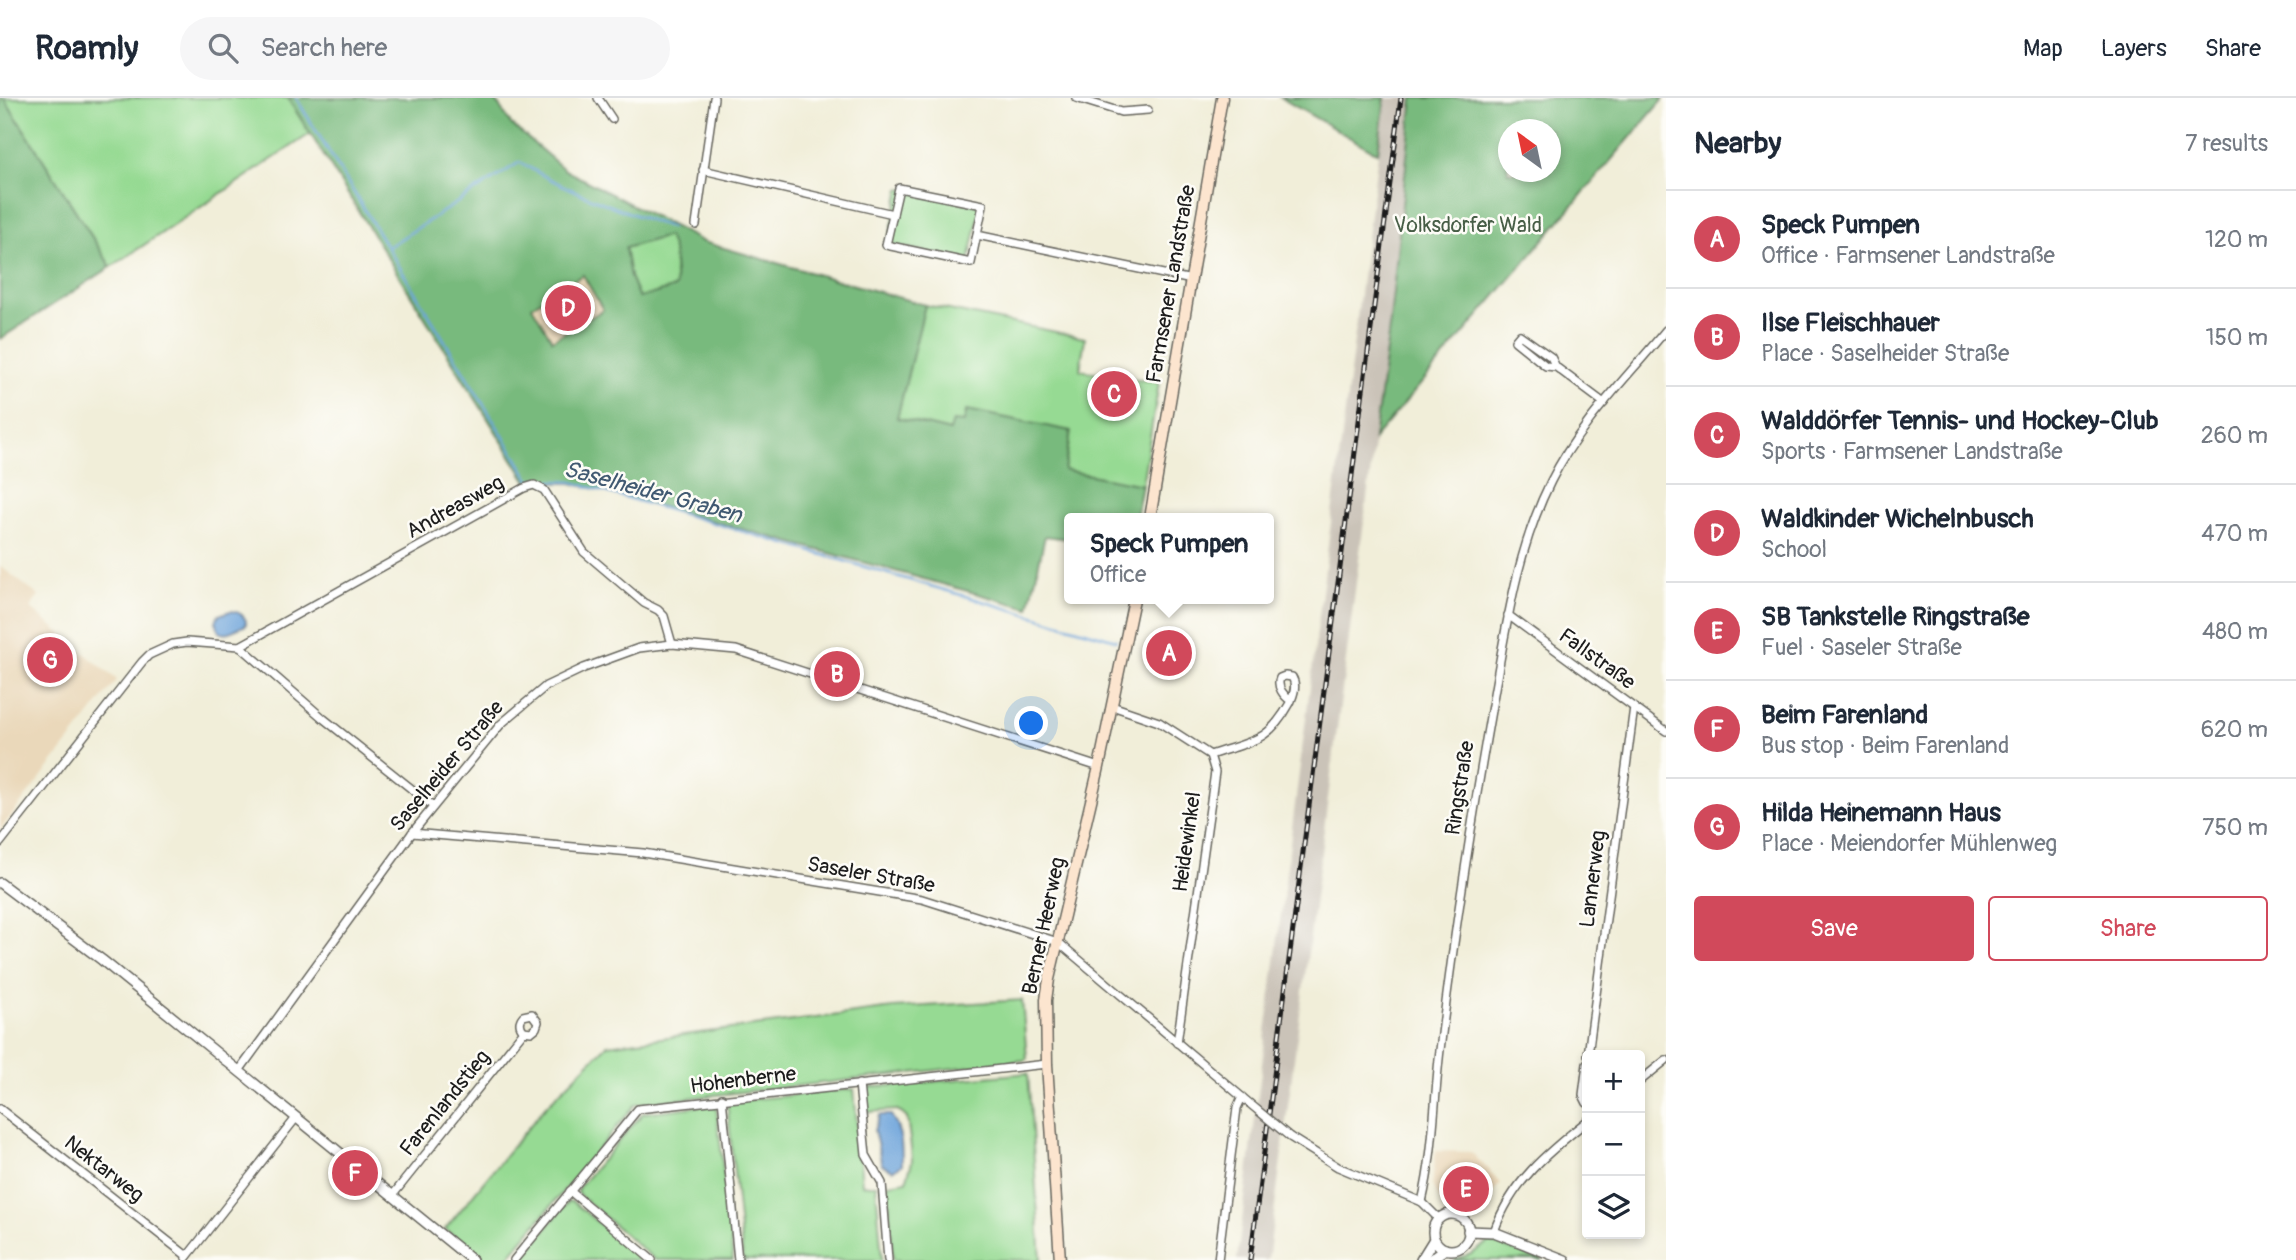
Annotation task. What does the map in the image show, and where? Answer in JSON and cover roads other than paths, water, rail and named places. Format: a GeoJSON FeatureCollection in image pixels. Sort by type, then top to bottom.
{"type":"FeatureCollection","features":[{"type":"Feature","properties":{"kind":"main road","name":"Farmsener Landstraße"},"geometry":{"type":"LineString","coordinates":[[1151,513],[1222,98]]}},
{"type":"Feature","properties":{"kind":"main road","name":"Berner Heerweg"},"geometry":{"type":"LineString","coordinates":[[1060,1260],[1046,1000],[1134,604]]}},
{"type":"Feature","properties":{"kind":"street"},"geometry":{"type":"LineString","coordinates":[[598,98],[612,119]]}},
{"type":"Feature","properties":{"kind":"street"},"geometry":{"type":"LineString","coordinates":[[696,225],[714,98]]}},
{"type":"Feature","properties":{"kind":"street"},"geometry":{"type":"LineString","coordinates":[[1076,98],[1121,112],[1148,110]]}},
{"type":"Feature","properties":{"kind":"street"},"geometry":{"type":"LineString","coordinates":[[703,170],[893,215]]}},
{"type":"Feature","properties":{"kind":"street"},"geometry":{"type":"LineString","coordinates":[[899,188],[983,205],[977,235],[971,263],[886,245],[899,188]]}},
{"type":"Feature","properties":{"kind":"street"},"geometry":{"type":"LineString","coordinates":[[977,235],[1192,280]]}},
{"type":"Feature","properties":{"kind":"street","name":"Ringstraße"},"geometry":{"type":"LineString","coordinates":[[1422,1202],[1429,1168],[1440,1049],[1474,807],[1508,615],[1522,554],[1534,517],[1552,478],[1574,442],[1604,403],[1662,341],[1666,330]]}},
{"type":"Feature","properties":{"kind":"street"},"geometry":{"type":"LineString","coordinates":[[1556,367],[1546,366],[1515,341],[1520,335],[1551,358],[1556,367],[1604,403]]}},
{"type":"Feature","properties":{"kind":"street","name":"Andreasweg"},"geometry":{"type":"LineString","coordinates":[[240,646],[524,488],[534,485],[544,490],[584,552],[643,603],[664,616],[672,644]]}},
{"type":"Feature","properties":{"kind":"street","name":"Fallstraße"},"geometry":{"type":"LineString","coordinates":[[1508,615],[1666,731]]}},
{"type":"Feature","properties":{"kind":"street"},"geometry":{"type":"LineString","coordinates":[[0,843],[139,664],[149,655],[173,644],[187,642],[240,646],[324,719],[433,806]]}},
{"type":"Feature","properties":{"kind":"street","name":"Saselheider Straße"},"geometry":{"type":"LineString","coordinates":[[239,1072],[433,806],[501,724],[546,686],[584,668],[639,648],[672,644],[736,650],[1098,767]]}},
{"type":"Feature","properties":{"kind":"street"},"geometry":{"type":"LineString","coordinates":[[1112,706],[1159,722],[1210,755],[1264,737],[1279,723],[1291,701]]}},
{"type":"Feature","properties":{"kind":"street","name":"Lannerweg"},"geometry":{"type":"LineString","coordinates":[[1589,1050],[1634,707]]}},
{"type":"Feature","properties":{"kind":"street","name":"Heidewinkel"},"geometry":{"type":"LineString","coordinates":[[1177,1043],[1215,772],[1210,755]]}},
{"type":"Feature","properties":{"kind":"street","name":"Saseler Straße"},"geometry":{"type":"LineString","coordinates":[[412,834],[643,853],[922,899],[1058,942],[1290,1137],[1338,1167],[1422,1202],[1439,1219],[1447,1215],[1457,1216],[1465,1222],[1468,1231],[1494,1232],[1565,1260]]}},
{"type":"Feature","properties":{"kind":"street"},"geometry":{"type":"LineString","coordinates":[[0,883],[102,960],[472,1260]]}},
{"type":"Feature","properties":{"kind":"street","name":"Farenlandstieg"},"geometry":{"type":"LineString","coordinates":[[393,1196],[524,1031]]}},
{"type":"Feature","properties":{"kind":"street"},"geometry":{"type":"LineString","coordinates":[[1645,1077],[1666,1060]]}},
{"type":"Feature","properties":{"kind":"street","name":"Hohenberne"},"geometry":{"type":"LineString","coordinates":[[514,1260],[638,1109],[1048,1065]]}},
{"type":"Feature","properties":{"kind":"street"},"geometry":{"type":"LineString","coordinates":[[859,1084],[866,1155],[882,1183],[888,1260]]}},
{"type":"Feature","properties":{"kind":"street"},"geometry":{"type":"LineString","coordinates":[[1217,1260],[1237,1108],[1242,1097]]}},
{"type":"Feature","properties":{"kind":"street"},"geometry":{"type":"LineString","coordinates":[[722,1098],[738,1260]]}},
{"type":"Feature","properties":{"kind":"street","name":"Nektarweg"},"geometry":{"type":"LineString","coordinates":[[0,1109],[186,1258]]}},
{"type":"Feature","properties":{"kind":"street"},"geometry":{"type":"LineString","coordinates":[[186,1258],[296,1118]]}},
{"type":"Feature","properties":{"kind":"street"},"geometry":{"type":"LineString","coordinates":[[1494,1232],[1511,1195],[1522,1179],[1548,1152],[1582,1125]]}},
{"type":"Feature","properties":{"kind":"street"},"geometry":{"type":"LineString","coordinates":[[570,1191],[652,1260]]}},
{"type":"Feature","properties":{"kind":"street"},"geometry":{"type":"LineString","coordinates":[[1421,1260],[1434,1239],[1433,1228],[1439,1219]]}},
{"type":"Feature","properties":{"kind":"street"},"geometry":{"type":"LineString","coordinates":[[1430,1260],[1444,1249],[1461,1246],[1468,1237],[1468,1231]]}},
{"type":"Feature","properties":{"kind":"street"},"geometry":{"type":"LineString","coordinates":[[1434,1239],[1444,1249]]}},
{"type":"Feature","properties":{"kind":"water"},"geometry":{"type":"Polygon","coordinates":[[[230,611],[241,615],[246,625],[225,634],[219,632],[216,621],[219,615],[230,611]]]}},
{"type":"Feature","properties":{"kind":"water"},"geometry":{"type":"Polygon","coordinates":[[[880,1115],[891,1115],[899,1133],[902,1165],[893,1170],[882,1165],[874,1130],[880,1115]]]}},
{"type":"Feature","properties":{"kind":"waterway","name":"Saselheider Graben"},"geometry":{"type":"LineString","coordinates":[[296,98],[530,480],[572,482],[1116,640]]}},
{"type":"Feature","properties":{"kind":"waterway"},"geometry":{"type":"LineString","coordinates":[[388,247],[520,162],[575,191],[671,228]]}},
{"type":"Feature","properties":{"kind":"railway"},"geometry":{"type":"LineString","coordinates":[[1250,1260],[1401,98]]}},
{"type":"Feature","properties":{"kind":"place","name":"Waldkinder Wichelnbusch"},"geometry":{"type":"Point","coordinates":[568,308]}},
{"type":"Feature","properties":{"kind":"place","name":"Walddörfer Tennis- und Hockey-Club"},"geometry":{"type":"Point","coordinates":[1114,394]}},
{"type":"Feature","properties":{"kind":"place","name":"Speck Pumpen"},"geometry":{"type":"Point","coordinates":[1169,653]}},
{"type":"Feature","properties":{"kind":"place","name":"Hilda Heinemann Haus"},"geometry":{"type":"Point","coordinates":[50,660]}},
{"type":"Feature","properties":{"kind":"place","name":"Ilse Fleischhauer"},"geometry":{"type":"Point","coordinates":[837,674]}},
{"type":"Feature","properties":{"kind":"place","name":"Beim Farenland"},"geometry":{"type":"Point","coordinates":[355,1173]}},
{"type":"Feature","properties":{"kind":"place","name":"SB Tankstelle Ringstraße"},"geometry":{"type":"Point","coordinates":[1466,1189]}},
{"type":"Feature","properties":{"kind":"park label","name":"Volksdorfer Wald"},"geometry":{"type":"Point","coordinates":[1468,225]}}]}
